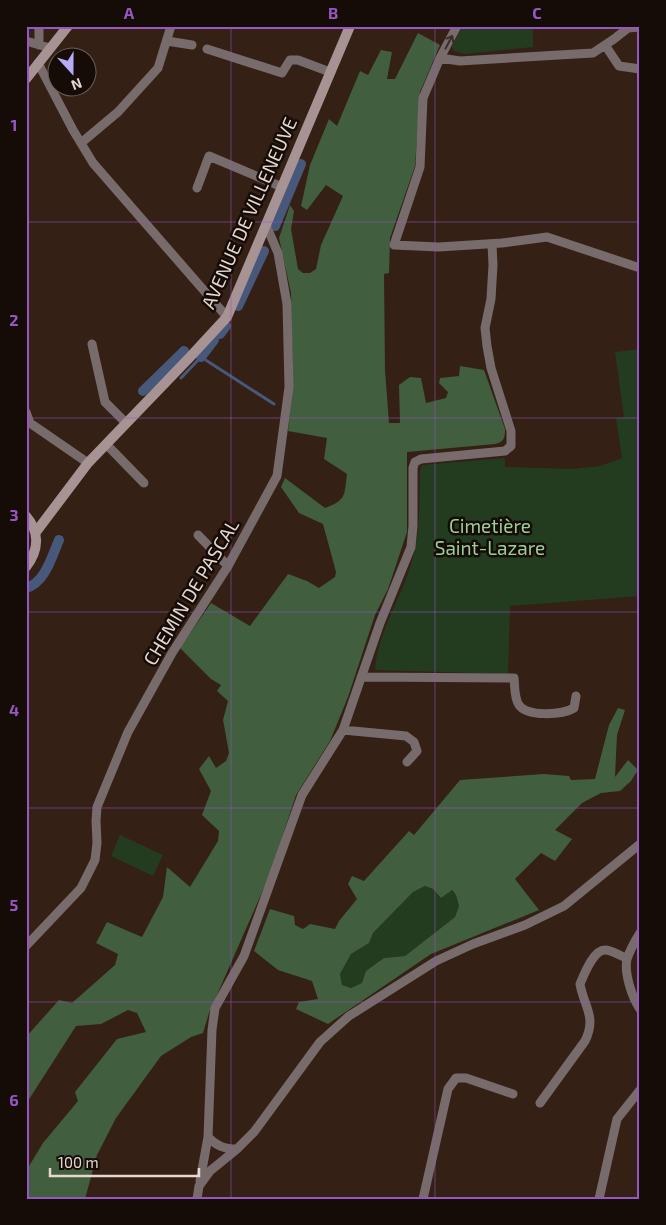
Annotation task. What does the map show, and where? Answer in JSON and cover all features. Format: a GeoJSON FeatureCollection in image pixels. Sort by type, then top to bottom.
{"type":"FeatureCollection","features":[{"type":"Feature","properties":{"kind":"street"},"geometry":{"type":"LineString","coordinates":[[39,26],[39,45]]}},
{"type":"Feature","properties":{"kind":"street"},"geometry":{"type":"LineString","coordinates":[[26,41],[50,48],[68,26]]}},
{"type":"Feature","properties":{"kind":"street"},"geometry":{"type":"LineString","coordinates":[[81,143],[118,112],[158,68],[171,26]]}},
{"type":"Feature","properties":{"kind":"street","name":"AVENUE DE VILLENEUVE"},"geometry":{"type":"LineString","coordinates":[[36,532],[88,463],[226,317],[350,26]]}},
{"type":"Feature","properties":{"kind":"street"},"geometry":{"type":"LineString","coordinates":[[457,26],[440,58],[423,98],[420,167],[394,245],[439,247],[492,244],[547,236],[640,268]]}},
{"type":"Feature","properties":{"kind":"street"},"geometry":{"type":"LineString","coordinates":[[440,58],[460,61],[593,53],[628,28],[640,27]]}},
{"type":"Feature","properties":{"kind":"street"},"geometry":{"type":"LineString","coordinates":[[167,40],[192,45]]}},
{"type":"Feature","properties":{"kind":"street"},"geometry":{"type":"LineString","coordinates":[[605,45],[619,66],[640,69]]}},
{"type":"Feature","properties":{"kind":"street"},"geometry":{"type":"LineString","coordinates":[[207,48],[282,73],[290,60],[298,60],[330,72]]}},
{"type":"Feature","properties":{"kind":"street"},"geometry":{"type":"LineString","coordinates":[[26,79],[48,50]]}},
{"type":"Feature","properties":{"kind":"street"},"geometry":{"type":"LineString","coordinates":[[38,63],[93,163],[226,317]]}},
{"type":"Feature","properties":{"kind":"street"},"geometry":{"type":"LineString","coordinates":[[197,188],[209,156],[282,186]]}},
{"type":"Feature","properties":{"kind":"street","name":"CHEMIN DE PASCAL"},"geometry":{"type":"LineString","coordinates":[[26,946],[81,888],[95,860],[97,807],[128,732],[172,653],[228,566],[277,476],[289,387],[287,304],[278,253],[266,225]]}},
{"type":"Feature","properties":{"kind":"street"},"geometry":{"type":"LineString","coordinates":[[197,1199],[208,1137],[212,1030],[215,1008],[244,956],[302,795],[343,730],[380,623],[411,547],[413,468],[415,462],[421,459],[505,451],[511,446],[512,431],[491,368],[485,328],[491,300],[492,244]]}},
{"type":"Feature","properties":{"kind":"street"},"geometry":{"type":"LineString","coordinates":[[92,344],[105,402],[126,423]]}},
{"type":"Feature","properties":{"kind":"street"},"geometry":{"type":"LineString","coordinates":[[26,412],[30,423],[88,463]]}},
{"type":"Feature","properties":{"kind":"street"},"geometry":{"type":"LineString","coordinates":[[106,444],[144,483]]}},
{"type":"Feature","properties":{"kind":"street"},"geometry":{"type":"LineString","coordinates":[[26,516],[36,532],[37,544],[34,556],[26,566]]}},
{"type":"Feature","properties":{"kind":"street"},"geometry":{"type":"LineString","coordinates":[[198,534],[228,566]]}},
{"type":"Feature","properties":{"kind":"street"},"geometry":{"type":"LineString","coordinates":[[361,677],[514,678],[517,703],[524,710],[536,713],[567,712],[574,708],[576,696]]}},
{"type":"Feature","properties":{"kind":"street"},"geometry":{"type":"LineString","coordinates":[[343,730],[406,736],[414,742],[417,751],[407,762]]}},
{"type":"Feature","properties":{"kind":"street"},"geometry":{"type":"LineString","coordinates":[[199,1186],[210,1171],[254,1132],[320,1042],[349,1016],[436,961],[473,944],[524,925],[564,906],[636,853],[640,844]]}},
{"type":"Feature","properties":{"kind":"street"},"geometry":{"type":"LineString","coordinates":[[640,934],[627,958],[626,967],[632,995],[640,1009]]}},
{"type":"Feature","properties":{"kind":"street"},"geometry":{"type":"LineString","coordinates":[[540,1103],[589,1033],[591,1025],[590,1015],[580,984],[586,969],[602,950],[607,950],[627,958]]}},
{"type":"Feature","properties":{"kind":"street"},"geometry":{"type":"LineString","coordinates":[[423,1199],[448,1089],[456,1078],[466,1078],[513,1094]]}},
{"type":"Feature","properties":{"kind":"street"},"geometry":{"type":"LineString","coordinates":[[599,1199],[617,1120],[640,1090]]}},
{"type":"Feature","properties":{"kind":"street"},"geometry":{"type":"LineString","coordinates":[[208,1137],[217,1146],[237,1149]]}},
{"type":"Feature","properties":{"kind":"green space"},"geometry":{"type":"Polygon","coordinates":[[[462,26],[533,26],[533,47],[464,54],[454,51],[452,47],[462,26]]]}},
{"type":"Feature","properties":{"kind":"green space"},"geometry":{"type":"Polygon","coordinates":[[[418,33],[440,45],[420,92],[415,166],[390,238],[389,273],[384,274],[385,370],[389,423],[400,423],[399,385],[410,377],[421,378],[426,403],[446,398],[448,392],[439,383],[440,378],[459,376],[460,366],[484,370],[505,429],[504,437],[502,441],[495,444],[407,452],[407,532],[388,589],[375,615],[348,697],[330,741],[296,795],[270,874],[209,1013],[203,1033],[191,1037],[161,1056],[116,1118],[97,1155],[85,1199],[26,1199],[26,1171],[43,1143],[78,1101],[75,1092],[117,1039],[146,1032],[137,1013],[128,1010],[101,1024],[76,1026],[26,1104],[26,1037],[59,1000],[72,1003],[115,965],[118,954],[96,943],[107,922],[142,937],[163,897],[167,867],[190,887],[218,841],[219,831],[202,815],[211,791],[199,769],[209,756],[216,768],[226,761],[229,753],[223,720],[228,701],[217,691],[221,685],[211,679],[180,648],[211,603],[250,626],[288,574],[319,588],[335,577],[336,572],[323,524],[299,513],[281,487],[285,478],[325,508],[337,502],[343,496],[347,474],[324,459],[327,438],[288,431],[293,383],[291,293],[279,238],[290,205],[294,211],[291,229],[298,269],[303,273],[310,273],[316,269],[321,245],[343,196],[326,185],[307,210],[301,206],[310,165],[329,119],[337,126],[360,71],[368,75],[381,50],[392,52],[387,79],[395,79],[418,33]]]}},
{"type":"Feature","properties":{"kind":"green space","name":"Cimetière Saint-Lazare"},"geometry":{"type":"Polygon","coordinates":[[[640,349],[640,596],[510,606],[508,674],[375,670],[385,628],[408,574],[415,550],[419,516],[420,471],[422,465],[505,458],[505,467],[573,469],[600,466],[622,458],[616,418],[624,417],[615,352],[640,349]]]}},
{"type":"Feature","properties":{"kind":"green space"},"geometry":{"type":"Polygon","coordinates":[[[618,708],[625,710],[617,735],[615,777],[628,760],[638,770],[631,781],[620,791],[601,793],[582,803],[555,830],[572,839],[555,861],[541,853],[515,879],[539,910],[431,954],[328,1024],[296,1009],[299,1002],[318,999],[312,981],[278,970],[254,951],[270,909],[294,916],[295,925],[303,929],[310,924],[335,929],[339,921],[357,899],[348,884],[352,876],[364,881],[409,831],[414,835],[460,780],[544,774],[569,776],[571,780],[595,779],[609,725],[618,708]],[[425,886],[413,892],[373,933],[369,943],[351,954],[340,974],[342,985],[351,988],[362,983],[366,971],[384,958],[405,956],[455,917],[459,906],[456,895],[452,890],[441,898],[433,889],[425,886]]]}},
{"type":"Feature","properties":{"kind":"green space"},"geometry":{"type":"Polygon","coordinates":[[[120,835],[163,855],[153,876],[111,856],[120,835]]]}},
{"type":"Feature","properties":{"kind":"green space"},"geometry":{"type":"Polygon","coordinates":[[[425,886],[433,889],[441,898],[451,890],[456,895],[459,906],[455,917],[405,956],[384,958],[366,971],[362,983],[351,988],[342,985],[340,974],[351,954],[369,943],[373,933],[413,892],[425,886]]]}},
{"type":"Feature","properties":{"kind":"waterway"},"geometry":{"type":"LineString","coordinates":[[275,226],[301,164]]}},
{"type":"Feature","properties":{"kind":"waterway"},"geometry":{"type":"LineString","coordinates":[[238,306],[264,251]]}},
{"type":"Feature","properties":{"kind":"waterway"},"geometry":{"type":"LineString","coordinates":[[220,334],[226,326]]}},
{"type":"Feature","properties":{"kind":"waterway"},"geometry":{"type":"LineString","coordinates":[[201,357],[214,340]]}},
{"type":"Feature","properties":{"kind":"waterway"},"geometry":{"type":"LineString","coordinates":[[143,391],[184,351]]}},
{"type":"Feature","properties":{"kind":"waterway"},"geometry":{"type":"LineString","coordinates":[[181,378],[201,357],[274,404]]}},
{"type":"Feature","properties":{"kind":"waterway"},"geometry":{"type":"LineString","coordinates":[[26,588],[33,585],[43,575],[59,540]]}}]}
